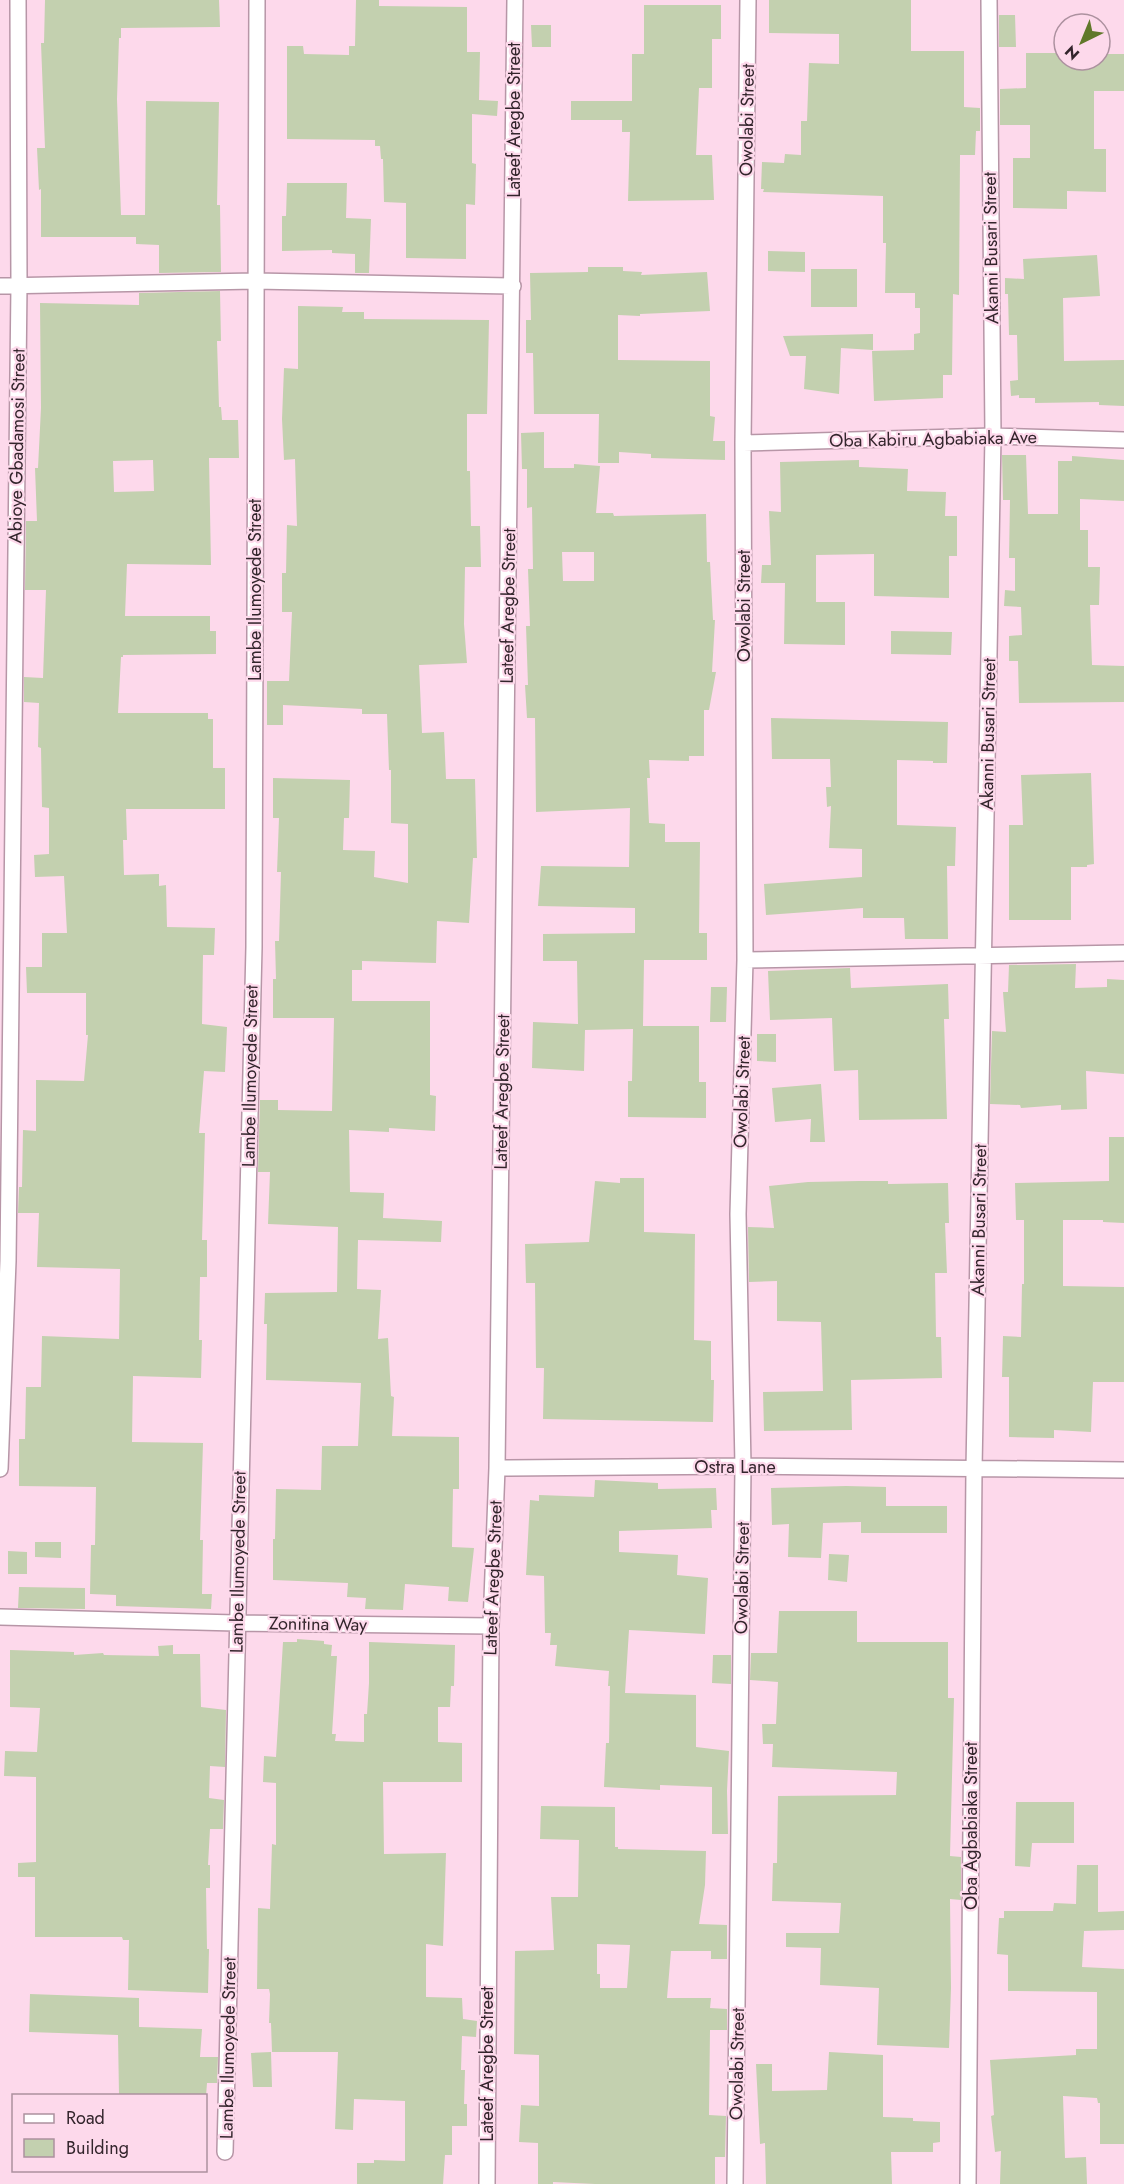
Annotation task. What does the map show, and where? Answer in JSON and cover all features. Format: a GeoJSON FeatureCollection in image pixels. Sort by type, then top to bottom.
{"type":"FeatureCollection","features":[{"type":"Feature","properties":{"kind":"street","name":"Abioye Gbadamosi Street"},"geometry":{"type":"LineString","coordinates":[[0,1469],[8,1262],[19,285],[18,0]]}},
{"type":"Feature","properties":{"kind":"street","name":"Lambe Ilumoyede Street"},"geometry":{"type":"LineString","coordinates":[[225,2152],[254,947],[257,0]]}},
{"type":"Feature","properties":{"kind":"street","name":"Lateef Aregbe Street"},"geometry":{"type":"LineString","coordinates":[[487,2184],[491,1626],[497,1468],[513,286],[514,0]]}},
{"type":"Feature","properties":{"kind":"street","name":"Owolabi Street"},"geometry":{"type":"LineString","coordinates":[[735,2184],[743,1466],[738,1214],[745,960],[743,443],[748,0]]}},
{"type":"Feature","properties":{"kind":"street","name":"Akanni Busari Street"},"geometry":{"type":"LineString","coordinates":[[974,1468],[993,436],[989,0]]}},
{"type":"Feature","properties":{"kind":"street"},"geometry":{"type":"LineString","coordinates":[[0,286],[255,281],[513,286]]}},
{"type":"Feature","properties":{"kind":"street","name":"Oba Kabiru Agbabiaka Ave"},"geometry":{"type":"LineString","coordinates":[[743,443],[993,436],[1124,440]]}},
{"type":"Feature","properties":{"kind":"street"},"geometry":{"type":"LineString","coordinates":[[745,960],[1124,953]]}},
{"type":"Feature","properties":{"kind":"street","name":"Ostra Lane"},"geometry":{"type":"LineString","coordinates":[[497,1468],[743,1466],[1124,1470]]}},
{"type":"Feature","properties":{"kind":"street","name":"Oba Agbabiaka Street"},"geometry":{"type":"LineString","coordinates":[[968,2184],[974,1468]]}},
{"type":"Feature","properties":{"kind":"street","name":"Zonitina Way"},"geometry":{"type":"LineString","coordinates":[[0,1617],[491,1626]]}},
{"type":"Feature","properties":{"kind":"building"},"geometry":{"type":"Polygon","coordinates":[[[45,0],[219,0],[220,27],[121,28],[117,99],[121,215],[145,215],[146,101],[219,102],[217,205],[220,205],[221,272],[159,273],[159,245],[136,244],[136,237],[41,237],[41,189],[39,190],[37,148],[45,148],[41,43],[44,43],[45,0]]]}},
{"type":"Feature","properties":{"kind":"building"},"geometry":{"type":"Polygon","coordinates":[[[356,0],[379,0],[379,6],[467,7],[467,52],[480,52],[479,100],[498,101],[497,116],[472,114],[472,163],[476,164],[475,205],[466,204],[466,259],[406,258],[406,203],[384,202],[383,159],[381,159],[380,146],[375,146],[375,140],[287,139],[287,46],[303,46],[304,54],[349,55],[349,46],[355,46],[356,0]]]}},
{"type":"Feature","properties":{"kind":"building"},"geometry":{"type":"Polygon","coordinates":[[[769,0],[911,0],[911,51],[964,51],[964,107],[980,108],[980,131],[976,131],[975,155],[960,155],[959,295],[953,294],[952,375],[943,375],[943,398],[874,401],[872,351],[914,350],[914,334],[920,333],[920,308],[915,308],[915,293],[885,293],[886,243],[883,243],[883,196],[763,192],[764,189],[761,189],[762,162],[784,163],[785,154],[801,155],[801,121],[807,121],[809,63],[839,64],[839,34],[769,33],[769,0]]]}},
{"type":"Feature","properties":{"kind":"building"},"geometry":{"type":"Polygon","coordinates":[[[644,5],[721,5],[721,39],[712,39],[712,88],[699,88],[696,155],[712,155],[714,200],[628,201],[630,132],[622,132],[622,120],[571,120],[571,101],[632,101],[632,54],[644,54],[644,5]]]}},
{"type":"Feature","properties":{"kind":"building"},"geometry":{"type":"Polygon","coordinates":[[[999,15],[1015,15],[1016,47],[999,47],[999,15]]]}},
{"type":"Feature","properties":{"kind":"building"},"geometry":{"type":"Polygon","coordinates":[[[531,25],[551,25],[551,47],[532,47],[531,25]]]}},
{"type":"Feature","properties":{"kind":"building"},"geometry":{"type":"Polygon","coordinates":[[[1026,53],[1052,53],[1052,72],[1112,72],[1112,54],[1124,54],[1124,91],[1094,91],[1094,149],[1106,149],[1106,192],[1067,191],[1067,209],[1013,208],[1013,158],[1030,158],[1030,125],[1000,125],[1000,89],[1026,88],[1026,53]]]}},
{"type":"Feature","properties":{"kind":"building"},"geometry":{"type":"Polygon","coordinates":[[[287,183],[347,183],[346,218],[371,219],[369,273],[355,273],[355,254],[332,253],[332,250],[282,251],[282,216],[286,216],[287,183]]]}},
{"type":"Feature","properties":{"kind":"building"},"geometry":{"type":"Polygon","coordinates":[[[768,251],[805,252],[805,272],[768,271],[768,251]]]}},
{"type":"Feature","properties":{"kind":"building"},"geometry":{"type":"Polygon","coordinates":[[[1097,255],[1100,296],[1063,298],[1064,361],[1124,360],[1124,406],[1099,405],[1099,402],[1035,403],[1035,398],[1011,396],[1010,381],[1018,380],[1017,335],[1009,335],[1008,294],[1005,294],[1005,278],[1024,279],[1023,259],[1097,255]]]}},
{"type":"Feature","properties":{"kind":"building"},"geometry":{"type":"Polygon","coordinates":[[[588,267],[623,267],[623,271],[642,272],[641,275],[707,272],[710,311],[640,314],[640,316],[618,315],[618,360],[710,361],[710,416],[715,417],[713,441],[725,441],[725,460],[651,458],[651,454],[619,452],[619,463],[598,463],[599,414],[534,414],[533,353],[526,353],[526,320],[531,320],[530,273],[588,272],[588,267]]]}},
{"type":"Feature","properties":{"kind":"building"},"geometry":{"type":"Polygon","coordinates":[[[811,269],[857,269],[857,307],[811,307],[811,269]]]}},
{"type":"Feature","properties":{"kind":"building"},"geometry":{"type":"Polygon","coordinates":[[[220,291],[221,341],[217,341],[219,407],[221,407],[222,420],[238,420],[239,458],[209,458],[211,565],[127,564],[125,616],[210,616],[210,631],[216,631],[216,654],[123,655],[121,657],[118,713],[208,713],[208,719],[213,719],[213,768],[225,768],[225,809],[126,809],[127,840],[123,840],[124,875],[159,874],[159,886],[166,885],[167,927],[215,928],[214,955],[203,955],[202,1024],[227,1027],[225,1072],[204,1071],[199,1133],[205,1133],[202,1240],[207,1240],[207,1277],[200,1277],[201,1378],[133,1376],[132,1442],[203,1443],[200,1540],[203,1540],[202,1594],[212,1594],[211,1609],[116,1606],[116,1595],[90,1594],[91,1545],[95,1545],[96,1487],[19,1486],[19,1439],[25,1439],[26,1387],[41,1387],[42,1336],[119,1339],[120,1269],[37,1267],[39,1213],[18,1213],[19,1187],[22,1187],[23,1130],[36,1131],[36,1080],[84,1081],[88,1035],[86,1035],[86,993],[27,993],[26,967],[42,967],[42,933],[67,933],[64,876],[35,877],[34,855],[49,854],[49,808],[42,807],[41,748],[38,747],[39,703],[24,702],[24,677],[43,678],[46,590],[25,590],[26,521],[37,521],[35,468],[38,468],[41,408],[40,303],[139,305],[139,293],[220,291]],[[153,460],[113,461],[114,492],[154,491],[153,460]]]}},
{"type":"Feature","properties":{"kind":"building"},"geometry":{"type":"Polygon","coordinates":[[[298,306],[343,307],[342,312],[364,312],[364,319],[489,320],[487,414],[467,414],[467,471],[470,471],[471,526],[480,526],[481,567],[465,567],[464,624],[467,663],[419,665],[422,733],[444,732],[446,779],[475,779],[477,858],[473,858],[469,923],[437,921],[436,963],[362,961],[362,970],[352,970],[352,1001],[430,1001],[430,1095],[436,1096],[435,1131],[389,1128],[389,1132],[349,1130],[350,1192],[384,1193],[383,1218],[442,1221],[441,1242],[358,1240],[357,1289],[381,1290],[378,1339],[388,1338],[391,1396],[394,1397],[392,1436],[459,1437],[459,1489],[453,1489],[452,1547],[474,1548],[468,1602],[448,1601],[449,1587],[405,1584],[403,1610],[365,1609],[366,1598],[347,1597],[348,1583],[273,1580],[276,1489],[321,1490],[322,1446],[358,1446],[361,1383],[266,1380],[265,1293],[337,1292],[338,1227],[268,1224],[270,1172],[258,1172],[260,1100],[278,1100],[278,1110],[332,1111],[334,1018],[273,1018],[273,979],[276,979],[275,941],[279,941],[281,872],[277,872],[279,818],[273,818],[273,778],[350,780],[349,818],[344,818],[343,850],[375,851],[374,877],[408,883],[408,824],[391,823],[391,770],[389,770],[387,714],[362,714],[362,709],[283,705],[283,725],[267,725],[267,681],[289,681],[292,612],[282,612],[282,573],[286,573],[287,525],[297,526],[295,459],[284,460],[282,419],[284,368],[298,369],[298,306]]]}},
{"type":"Feature","properties":{"kind":"building"},"geometry":{"type":"Polygon","coordinates":[[[873,334],[873,350],[841,348],[839,394],[804,389],[806,356],[790,356],[783,336],[873,334]]]}},
{"type":"Feature","properties":{"kind":"building"},"geometry":{"type":"Polygon","coordinates":[[[544,432],[544,468],[574,468],[574,464],[600,466],[596,513],[613,513],[614,516],[706,514],[707,562],[710,562],[713,620],[715,620],[712,672],[716,672],[709,710],[704,710],[704,756],[689,756],[689,761],[649,760],[650,778],[647,778],[649,823],[665,824],[665,842],[700,842],[699,933],[707,933],[707,960],[644,960],[643,1026],[699,1026],[699,1082],[706,1082],[706,1118],[628,1117],[628,1081],[632,1081],[633,1029],[585,1030],[584,1071],[532,1068],[533,1022],[578,1024],[577,961],[543,961],[543,934],[635,933],[635,908],[538,906],[541,866],[629,867],[630,808],[536,812],[535,718],[527,718],[525,685],[528,685],[526,626],[530,626],[528,569],[533,569],[532,507],[527,508],[527,469],[522,469],[521,433],[544,432]],[[562,552],[563,581],[594,581],[594,552],[562,552]]]}},
{"type":"Feature","properties":{"kind":"building"},"geometry":{"type":"Polygon","coordinates":[[[1002,455],[1026,455],[1028,514],[1058,514],[1058,461],[1072,461],[1072,456],[1124,460],[1124,501],[1080,499],[1080,530],[1088,530],[1088,567],[1100,567],[1099,605],[1090,605],[1092,665],[1124,666],[1124,702],[1019,703],[1018,661],[1009,661],[1009,636],[1022,635],[1021,607],[1004,606],[1005,590],[1015,591],[1015,558],[1009,558],[1010,500],[1003,500],[1002,455]]]}},
{"type":"Feature","properties":{"kind":"building"},"geometry":{"type":"Polygon","coordinates":[[[859,460],[859,467],[908,469],[907,491],[946,492],[945,516],[957,516],[957,556],[949,556],[949,598],[874,596],[874,554],[816,555],[816,602],[845,602],[845,645],[784,644],[785,583],[761,583],[762,565],[771,565],[769,511],[781,512],[780,462],[859,460]]]}},
{"type":"Feature","properties":{"kind":"building"},"geometry":{"type":"Polygon","coordinates":[[[891,631],[952,632],[951,655],[891,654],[891,631]]]}},
{"type":"Feature","properties":{"kind":"building"},"geometry":{"type":"Polygon","coordinates":[[[771,718],[948,722],[947,763],[897,760],[897,825],[956,827],[955,866],[947,866],[948,939],[905,939],[904,918],[863,918],[863,908],[766,915],[764,884],[862,877],[862,849],[829,848],[831,806],[827,807],[826,787],[831,787],[830,759],[772,759],[771,718]]]}},
{"type":"Feature","properties":{"kind":"building"},"geometry":{"type":"Polygon","coordinates":[[[1091,773],[1094,864],[1087,865],[1087,867],[1071,867],[1071,920],[1009,920],[1009,825],[1023,825],[1021,775],[1091,773]]]}},
{"type":"Feature","properties":{"kind":"building"},"geometry":{"type":"Polygon","coordinates":[[[1076,964],[1075,988],[1107,987],[1107,979],[1124,980],[1124,1074],[1086,1071],[1087,1109],[1061,1110],[1061,1105],[1021,1108],[1020,1105],[990,1104],[992,1031],[1006,1032],[1003,992],[1008,992],[1009,965],[1076,964]]]}},
{"type":"Feature","properties":{"kind":"building"},"geometry":{"type":"Polygon","coordinates":[[[850,968],[851,988],[948,984],[949,1019],[944,1019],[947,1119],[859,1120],[858,1070],[834,1071],[832,1018],[770,1020],[768,971],[850,968]]]}},
{"type":"Feature","properties":{"kind":"building"},"geometry":{"type":"Polygon","coordinates":[[[711,987],[727,987],[726,1022],[710,1022],[711,987]]]}},
{"type":"Feature","properties":{"kind":"building"},"geometry":{"type":"Polygon","coordinates":[[[757,1034],[776,1034],[776,1062],[757,1061],[757,1034]]]}},
{"type":"Feature","properties":{"kind":"building"},"geometry":{"type":"Polygon","coordinates":[[[821,1084],[825,1142],[810,1142],[811,1119],[775,1122],[772,1088],[821,1084]]]}},
{"type":"Feature","properties":{"kind":"building"},"geometry":{"type":"Polygon","coordinates":[[[1109,1137],[1124,1137],[1124,1223],[1103,1222],[1103,1220],[1063,1220],[1063,1286],[1124,1287],[1124,1382],[1093,1382],[1091,1432],[1054,1430],[1054,1438],[1009,1437],[1009,1377],[1002,1377],[1003,1336],[1021,1337],[1022,1284],[1024,1284],[1024,1220],[1016,1220],[1015,1183],[1109,1181],[1109,1137]]]}},
{"type":"Feature","properties":{"kind":"building"},"geometry":{"type":"Polygon","coordinates":[[[620,1178],[644,1178],[644,1232],[695,1234],[694,1340],[711,1341],[711,1380],[714,1380],[713,1422],[543,1419],[544,1368],[536,1368],[535,1283],[526,1283],[525,1244],[589,1242],[595,1181],[620,1183],[620,1178]]]}},
{"type":"Feature","properties":{"kind":"building"},"geometry":{"type":"Polygon","coordinates":[[[888,1181],[888,1184],[948,1183],[949,1223],[945,1223],[947,1273],[935,1273],[936,1337],[941,1337],[942,1378],[851,1380],[852,1430],[764,1431],[763,1392],[823,1391],[821,1322],[777,1321],[777,1281],[749,1282],[748,1227],[774,1228],[769,1186],[808,1182],[888,1181]]]}},
{"type":"Feature","properties":{"kind":"building"},"geometry":{"type":"Polygon","coordinates":[[[595,1480],[658,1483],[658,1489],[716,1488],[717,1510],[711,1510],[712,1528],[619,1531],[619,1552],[678,1555],[677,1575],[708,1578],[705,1634],[629,1630],[625,1693],[696,1695],[696,1747],[729,1751],[728,1834],[712,1834],[712,1787],[660,1785],[660,1790],[604,1787],[606,1743],[609,1743],[609,1671],[555,1666],[557,1645],[550,1645],[551,1633],[545,1633],[544,1576],[526,1575],[530,1500],[539,1501],[539,1495],[594,1497],[595,1480]]]}},
{"type":"Feature","properties":{"kind":"building"},"geometry":{"type":"Polygon","coordinates":[[[886,1487],[886,1506],[947,1506],[947,1533],[861,1533],[861,1522],[823,1523],[821,1558],[788,1557],[789,1524],[772,1525],[771,1488],[886,1487]]]}},
{"type":"Feature","properties":{"kind":"building"},"geometry":{"type":"Polygon","coordinates":[[[35,1542],[61,1542],[61,1558],[35,1557],[35,1542]]]}},
{"type":"Feature","properties":{"kind":"building"},"geometry":{"type":"Polygon","coordinates":[[[8,1551],[27,1552],[27,1574],[8,1574],[8,1551]]]}},
{"type":"Feature","properties":{"kind":"building"},"geometry":{"type":"Polygon","coordinates":[[[829,1554],[849,1555],[847,1582],[828,1580],[829,1554]]]}},
{"type":"Feature","properties":{"kind":"building"},"geometry":{"type":"Polygon","coordinates":[[[19,1587],[85,1588],[85,1609],[18,1608],[19,1587]]]}},
{"type":"Feature","properties":{"kind":"building"},"geometry":{"type":"Polygon","coordinates":[[[779,1611],[857,1611],[857,1642],[948,1642],[948,1698],[954,1698],[950,1856],[961,1857],[961,1900],[950,1899],[949,2048],[877,2045],[879,1988],[820,1985],[821,1948],[786,1947],[786,1933],[839,1933],[841,1903],[772,1901],[773,1863],[777,1863],[778,1796],[896,1795],[897,1772],[772,1767],[773,1744],[763,1744],[762,1724],[776,1724],[778,1682],[750,1680],[751,1653],[777,1653],[779,1611]]]}},
{"type":"Feature","properties":{"kind":"building"},"geometry":{"type":"Polygon","coordinates":[[[297,1639],[324,1641],[324,1644],[332,1645],[331,1656],[337,1656],[332,1734],[336,1734],[335,1741],[364,1742],[364,1714],[367,1714],[369,1683],[369,1642],[455,1645],[454,1686],[451,1686],[450,1707],[438,1707],[438,1742],[462,1743],[462,1782],[383,1782],[384,1854],[446,1853],[443,1946],[426,1944],[426,1997],[462,1998],[463,2019],[477,2021],[476,2037],[462,2036],[461,2070],[465,2070],[464,2104],[467,2104],[467,2126],[452,2126],[452,2155],[445,2155],[443,2184],[357,2184],[357,2163],[374,2163],[374,2160],[405,2161],[405,2101],[354,2099],[353,2130],[335,2129],[338,2052],[272,2052],[269,1989],[257,1989],[258,1908],[270,1909],[272,1844],[276,1845],[276,1783],[263,1782],[264,1756],[276,1757],[283,1642],[297,1642],[297,1639]]]}},
{"type":"Feature","properties":{"kind":"building"},"geometry":{"type":"Polygon","coordinates":[[[173,1645],[173,1654],[200,1654],[201,1707],[226,1710],[225,1767],[210,1766],[209,1798],[224,1800],[223,1829],[210,1829],[208,1865],[210,1865],[210,1888],[206,1888],[207,1949],[209,1949],[208,1993],[128,1990],[129,1940],[123,1940],[122,1937],[35,1937],[35,1877],[18,1877],[18,1863],[36,1862],[36,1777],[4,1776],[5,1751],[37,1752],[40,1708],[10,1707],[10,1650],[74,1652],[74,1655],[103,1653],[104,1655],[159,1656],[158,1646],[173,1645]]]}},
{"type":"Feature","properties":{"kind":"building"},"geometry":{"type":"Polygon","coordinates":[[[713,1655],[731,1655],[731,1684],[712,1683],[713,1655]]]}},
{"type":"Feature","properties":{"kind":"building"},"geometry":{"type":"Polygon","coordinates":[[[1016,1802],[1074,1802],[1074,1843],[1032,1843],[1030,1867],[1015,1866],[1016,1802]]]}},
{"type":"Feature","properties":{"kind":"building"},"geometry":{"type":"Polygon","coordinates":[[[541,1806],[615,1807],[615,1847],[618,1849],[706,1851],[705,1885],[699,1924],[727,1925],[727,1959],[711,1959],[711,1951],[671,1951],[667,1998],[711,1998],[710,2008],[727,2009],[727,2030],[710,2030],[709,2115],[726,2116],[725,2157],[715,2157],[715,2184],[553,2182],[553,2184],[538,2184],[538,2143],[519,2142],[521,2105],[539,2106],[539,2055],[514,2054],[515,1951],[554,1950],[551,1897],[578,1897],[579,1840],[540,1839],[541,1806]],[[597,1944],[597,1974],[600,1974],[600,1988],[627,1988],[630,1945],[597,1944]]]}},
{"type":"Feature","properties":{"kind":"building"},"geometry":{"type":"Polygon","coordinates":[[[1077,1865],[1098,1865],[1098,1912],[1124,1911],[1124,1930],[1084,1931],[1082,1967],[1124,1969],[1124,2144],[1100,2144],[1100,2103],[1097,2098],[1063,2096],[1065,2158],[1086,2157],[1087,2184],[1000,2184],[1001,2151],[995,2152],[991,2116],[994,2115],[990,2060],[1076,2055],[1076,2049],[1097,2049],[1097,1992],[1008,1991],[1008,1955],[997,1954],[999,1918],[1004,1918],[1004,1911],[1053,1911],[1054,1903],[1076,1904],[1077,1865]]]}},
{"type":"Feature","properties":{"kind":"building"},"geometry":{"type":"Polygon","coordinates":[[[30,1994],[139,1998],[139,2027],[202,2029],[200,2057],[218,2057],[217,2083],[207,2083],[206,2094],[119,2094],[118,2035],[29,2032],[30,1994]]]}},
{"type":"Feature","properties":{"kind":"building"},"geometry":{"type":"Polygon","coordinates":[[[271,2052],[272,2087],[253,2087],[251,2053],[271,2052]]]}},
{"type":"Feature","properties":{"kind":"building"},"geometry":{"type":"Polygon","coordinates":[[[829,2052],[883,2055],[883,2117],[940,2122],[940,2142],[933,2143],[933,2152],[891,2152],[892,2184],[766,2184],[765,2143],[760,2144],[756,2064],[772,2064],[772,2091],[827,2090],[829,2052]]]}}]}
